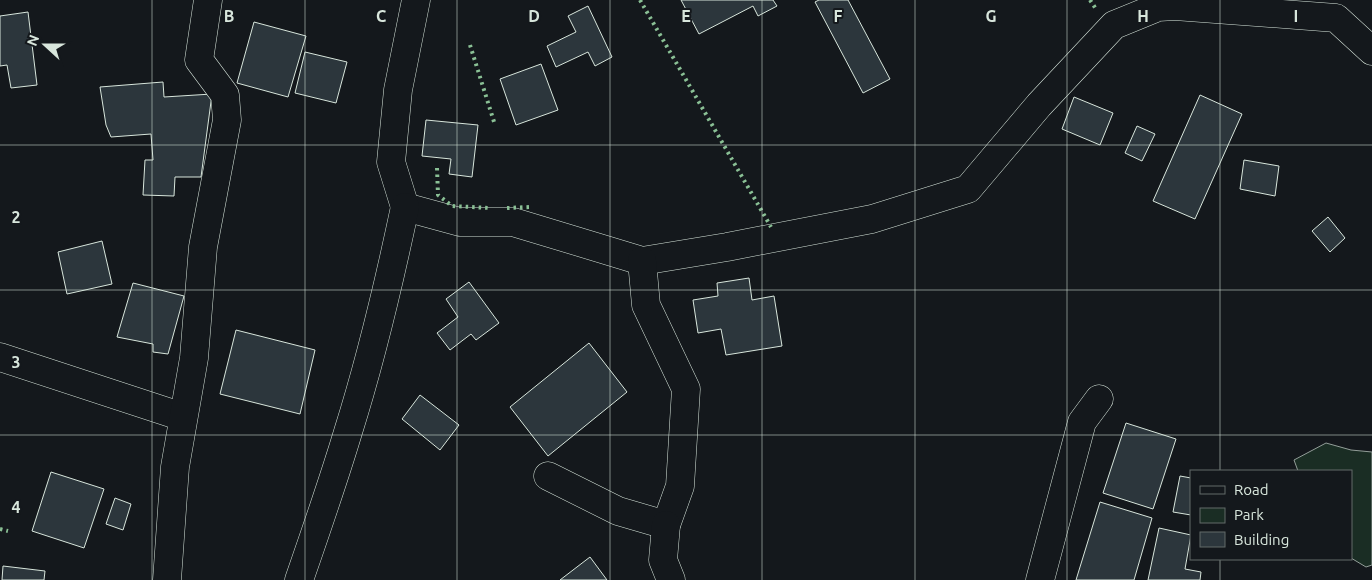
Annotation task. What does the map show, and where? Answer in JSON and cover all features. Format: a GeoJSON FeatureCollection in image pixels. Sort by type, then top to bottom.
{"type":"FeatureCollection","features":[{"type":"Feature","properties":{"kind":"street"},"geometry":{"type":"LineString","coordinates":[[167,580],[174,467],[194,358],[203,247],[227,120],[225,95],[199,60],[208,0]]}},
{"type":"Feature","properties":{"kind":"street"},"geometry":{"type":"LineString","coordinates":[[299,580],[351,422],[375,334],[404,207],[391,162],[398,90],[416,0]]}},
{"type":"Feature","properties":{"kind":"street"},"geometry":{"type":"LineString","coordinates":[[404,207],[460,222],[513,222],[642,261],[872,219],[968,189],[1039,105],[1114,25],[1154,3],[1175,6],[1332,9],[1372,51]]}},
{"type":"Feature","properties":{"kind":"street"},"geometry":{"type":"LineString","coordinates":[[642,261],[646,305],[686,389],[680,486],[666,525],[663,560],[671,580]]}},
{"type":"Feature","properties":{"kind":"street"},"geometry":{"type":"LineString","coordinates":[[0,357],[184,417]]}},
{"type":"Feature","properties":{"kind":"street"},"geometry":{"type":"LineString","coordinates":[[1040,580],[1082,422],[1099,399]]}},
{"type":"Feature","properties":{"kind":"street"},"geometry":{"type":"LineString","coordinates":[[548,476],[618,511],[666,525]]}},
{"type":"Feature","properties":{"kind":"green space"},"geometry":{"type":"Polygon","coordinates":[[[1326,443],[1351,450],[1372,452],[1372,565],[1366,567],[1352,559],[1352,470],[1298,470],[1294,460],[1326,443]]]}},
{"type":"Feature","properties":{"kind":"building"},"geometry":{"type":"Polygon","coordinates":[[[681,0],[773,0],[777,6],[758,16],[753,6],[699,34],[681,0]]]}},
{"type":"Feature","properties":{"kind":"building"},"geometry":{"type":"Polygon","coordinates":[[[819,0],[848,0],[890,79],[863,93],[815,2],[819,0]]]}},
{"type":"Feature","properties":{"kind":"building"},"geometry":{"type":"Polygon","coordinates":[[[588,6],[612,57],[595,66],[588,52],[556,67],[547,46],[576,32],[568,16],[588,6]]]}},
{"type":"Feature","properties":{"kind":"building"},"geometry":{"type":"Polygon","coordinates":[[[28,12],[37,85],[11,88],[7,65],[0,66],[0,16],[28,12]]]}},
{"type":"Feature","properties":{"kind":"building"},"geometry":{"type":"Polygon","coordinates":[[[254,22],[306,36],[288,97],[237,83],[254,22]]]}},
{"type":"Feature","properties":{"kind":"building"},"geometry":{"type":"Polygon","coordinates":[[[305,52],[347,62],[336,103],[295,93],[305,52]]]}},
{"type":"Feature","properties":{"kind":"building"},"geometry":{"type":"Polygon","coordinates":[[[541,64],[558,110],[516,125],[500,79],[541,64]]]}},
{"type":"Feature","properties":{"kind":"building"},"geometry":{"type":"Polygon","coordinates":[[[163,82],[164,97],[212,94],[201,177],[175,177],[174,196],[143,195],[145,160],[153,160],[151,134],[111,137],[106,125],[100,87],[163,82]]]}},
{"type":"Feature","properties":{"kind":"building"},"geometry":{"type":"Polygon","coordinates":[[[1200,95],[1242,114],[1195,219],[1153,201],[1200,95]]]}},
{"type":"Feature","properties":{"kind":"building"},"geometry":{"type":"Polygon","coordinates":[[[1074,97],[1113,113],[1100,145],[1062,129],[1074,97]]]}},
{"type":"Feature","properties":{"kind":"building"},"geometry":{"type":"Polygon","coordinates":[[[426,120],[478,125],[472,177],[449,174],[451,159],[422,156],[426,120]]]}},
{"type":"Feature","properties":{"kind":"building"},"geometry":{"type":"Polygon","coordinates":[[[1137,126],[1155,134],[1142,161],[1125,153],[1137,126]]]}},
{"type":"Feature","properties":{"kind":"building"},"geometry":{"type":"Polygon","coordinates":[[[1244,160],[1279,166],[1275,196],[1240,189],[1244,160]]]}},
{"type":"Feature","properties":{"kind":"building"},"geometry":{"type":"Polygon","coordinates":[[[1328,217],[1345,238],[1330,252],[1312,231],[1328,217]]]}},
{"type":"Feature","properties":{"kind":"building"},"geometry":{"type":"Polygon","coordinates":[[[102,241],[112,284],[67,294],[58,252],[102,241]]]}},
{"type":"Feature","properties":{"kind":"building"},"geometry":{"type":"Polygon","coordinates":[[[749,278],[752,300],[774,296],[782,346],[726,355],[721,329],[698,333],[693,300],[718,296],[717,283],[749,278]]]}},
{"type":"Feature","properties":{"kind":"building"},"geometry":{"type":"Polygon","coordinates":[[[469,282],[499,323],[476,340],[471,334],[450,350],[437,333],[458,317],[446,299],[469,282]]]}},
{"type":"Feature","properties":{"kind":"building"},"geometry":{"type":"Polygon","coordinates":[[[133,283],[184,296],[168,354],[153,352],[153,344],[117,337],[133,283]]]}},
{"type":"Feature","properties":{"kind":"building"},"geometry":{"type":"Polygon","coordinates":[[[236,330],[315,350],[300,414],[220,394],[236,330]]]}},
{"type":"Feature","properties":{"kind":"building"},"geometry":{"type":"Polygon","coordinates":[[[589,343],[627,392],[548,456],[510,407],[589,343]]]}},
{"type":"Feature","properties":{"kind":"building"},"geometry":{"type":"Polygon","coordinates":[[[420,395],[459,425],[440,450],[402,419],[420,395]]]}},
{"type":"Feature","properties":{"kind":"building"},"geometry":{"type":"Polygon","coordinates":[[[1126,423],[1176,439],[1153,509],[1103,493],[1126,423]]]}},
{"type":"Feature","properties":{"kind":"building"},"geometry":{"type":"Polygon","coordinates":[[[51,472],[104,489],[84,548],[32,531],[51,472]]]}},
{"type":"Feature","properties":{"kind":"building"},"geometry":{"type":"Polygon","coordinates":[[[1180,476],[1190,478],[1190,515],[1173,512],[1180,476]]]}},
{"type":"Feature","properties":{"kind":"building"},"geometry":{"type":"Polygon","coordinates":[[[115,498],[131,504],[123,530],[106,524],[115,498]]]}},
{"type":"Feature","properties":{"kind":"building"},"geometry":{"type":"Polygon","coordinates":[[[1100,502],[1152,518],[1134,580],[1076,580],[1100,502]]]}},
{"type":"Feature","properties":{"kind":"building"},"geometry":{"type":"Polygon","coordinates":[[[1159,528],[1190,535],[1185,569],[1201,572],[1200,580],[1148,580],[1159,528]]]}},
{"type":"Feature","properties":{"kind":"building"},"geometry":{"type":"Polygon","coordinates":[[[590,557],[607,580],[560,580],[590,557]]]}},
{"type":"Feature","properties":{"kind":"building"},"geometry":{"type":"Polygon","coordinates":[[[3,566],[45,571],[44,580],[2,580],[3,566]]]}},
{"type":"Feature","properties":{"kind":"hedge"},"geometry":{"type":"LineString","coordinates":[[640,0],[771,227]]}},
{"type":"Feature","properties":{"kind":"hedge"},"geometry":{"type":"LineString","coordinates":[[1090,0],[1096,9]]}},
{"type":"Feature","properties":{"kind":"hedge"},"geometry":{"type":"LineString","coordinates":[[470,45],[495,125]]}},
{"type":"Feature","properties":{"kind":"hedge"},"geometry":{"type":"LineString","coordinates":[[437,168],[438,195],[452,206],[490,208]]}},
{"type":"Feature","properties":{"kind":"hedge"},"geometry":{"type":"LineString","coordinates":[[507,208],[530,207]]}},
{"type":"Feature","properties":{"kind":"hedge"},"geometry":{"type":"LineString","coordinates":[[0,529],[8,531]]}}]}
